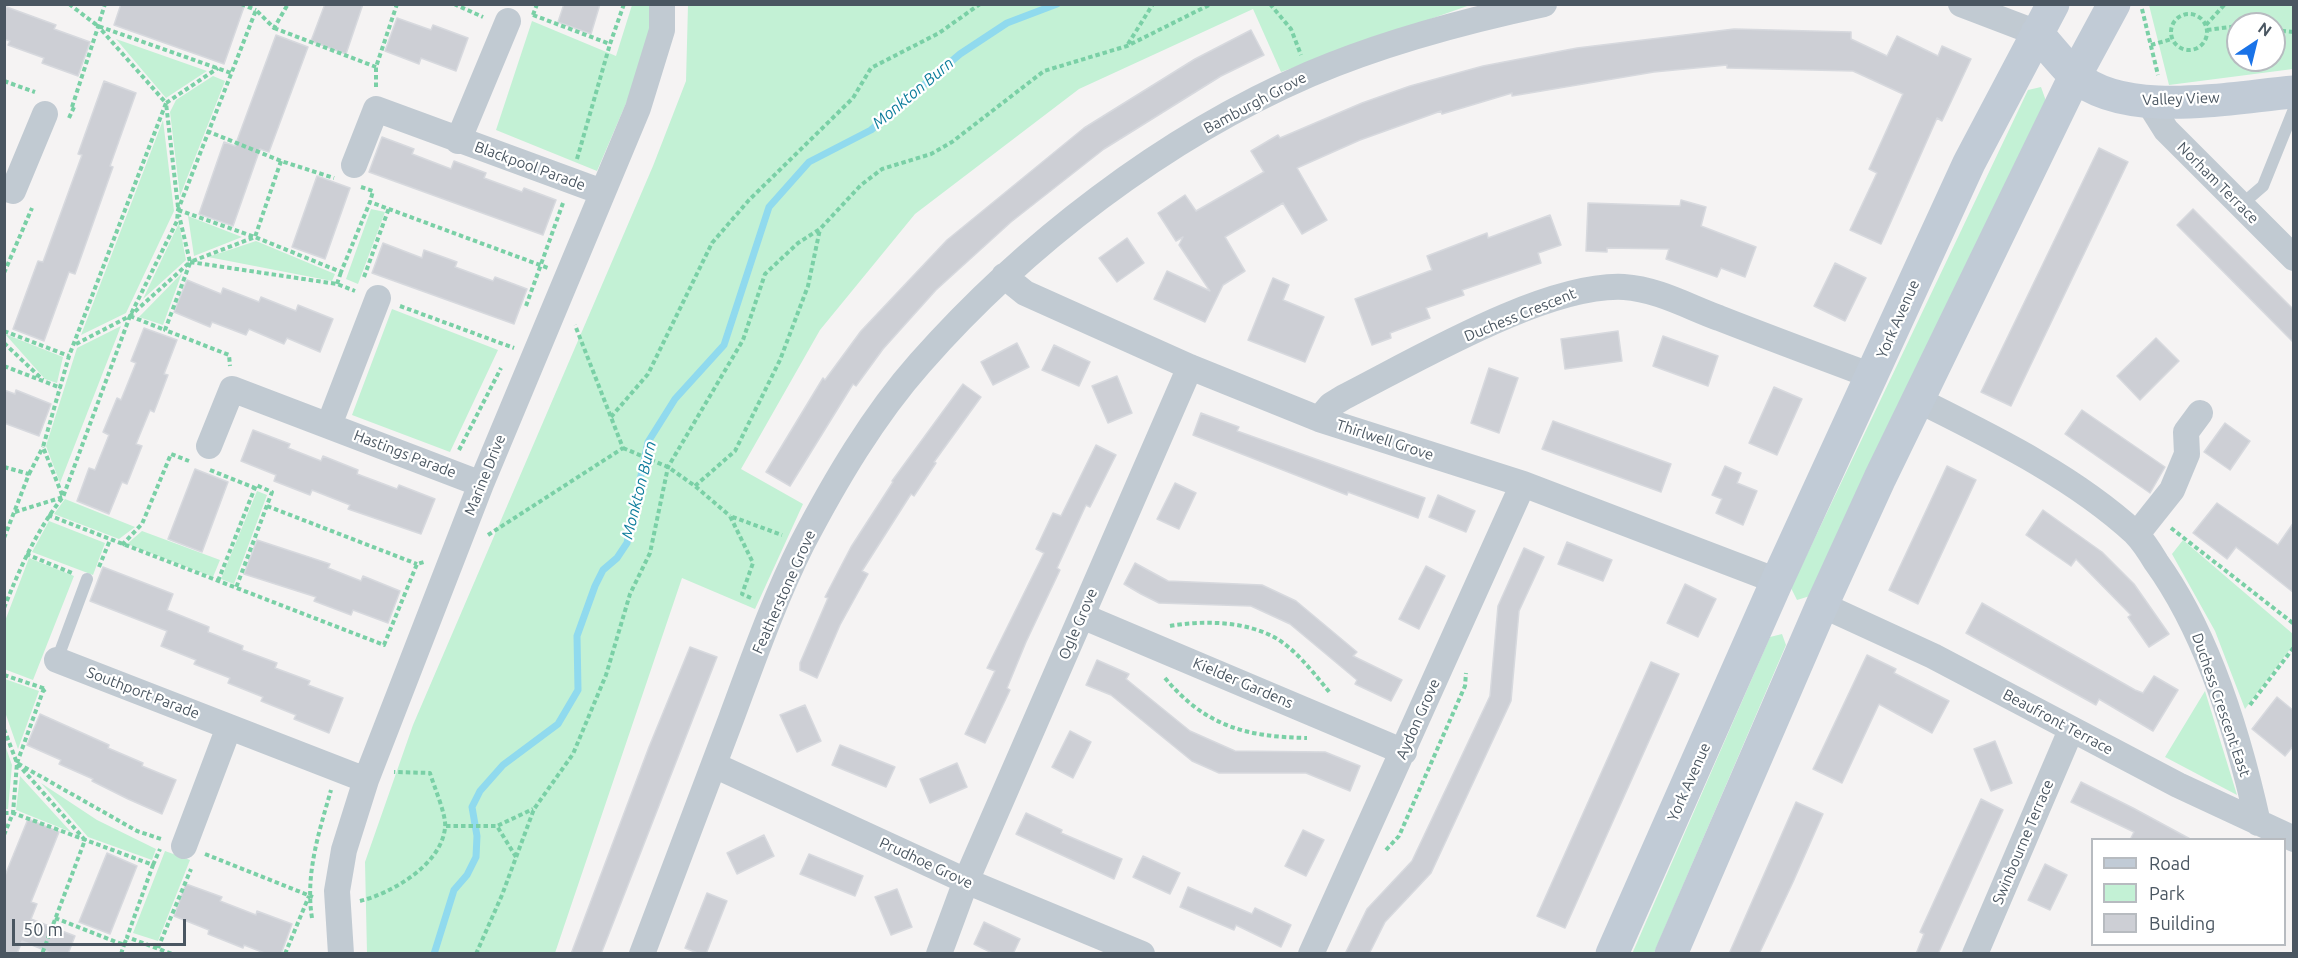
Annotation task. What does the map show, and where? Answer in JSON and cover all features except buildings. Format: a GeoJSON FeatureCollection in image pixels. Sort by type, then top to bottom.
{"type":"FeatureCollection","features":[{"type":"Feature","properties":{"kind":"main road","name":"York Avenue"},"geometry":{"type":"LineString","coordinates":[[1612,954],[1771,595],[1969,163],[2053,4]]}},
{"type":"Feature","properties":{"kind":"main road"},"geometry":{"type":"LineString","coordinates":[[1671,954],[1817,616],[1918,400],[2075,76],[2114,4]]}},
{"type":"Feature","properties":{"kind":"main road"},"geometry":{"type":"LineString","coordinates":[[2037,33],[2075,76]]}},
{"type":"Feature","properties":{"kind":"main road","name":"Valley View"},"geometry":{"type":"LineString","coordinates":[[2075,76],[2117,98],[2157,102],[2294,92]]}},
{"type":"Feature","properties":{"kind":"main road"},"geometry":{"type":"LineString","coordinates":[[1771,595],[1817,616]]}},
{"type":"Feature","properties":{"kind":"street","name":"Marine Drive"},"geometry":{"type":"LineString","coordinates":[[341,954],[338,907],[344,850],[368,775],[481,484],[523,351],[565,283],[638,108],[662,30],[662,4]]}},
{"type":"Feature","properties":{"kind":"street","name":"Bamburgh Grove"},"geometry":{"type":"LineString","coordinates":[[1004,276],[1062,227],[1145,167],[1221,119],[1308,75],[1382,47],[1485,17],[1544,4]]}},
{"type":"Feature","properties":{"kind":"street"},"geometry":{"type":"LineString","coordinates":[[1961,4],[2037,33]]}},
{"type":"Feature","properties":{"kind":"street","name":"Blackpool Parade"},"geometry":{"type":"LineString","coordinates":[[458,141],[507,24]]}},
{"type":"Feature","properties":{"kind":"street","name":"Norham Terrace"},"geometry":{"type":"LineString","coordinates":[[2157,102],[2166,130],[2294,258]]}},
{"type":"Feature","properties":{"kind":"street"},"geometry":{"type":"LineString","coordinates":[[4,188],[13,191],[51,104]]}},
{"type":"Feature","properties":{"kind":"street","name":"Blackpool Parade"},"geometry":{"type":"LineString","coordinates":[[376,109],[602,192]]}},
{"type":"Feature","properties":{"kind":"street"},"geometry":{"type":"LineString","coordinates":[[349,176],[376,109]]}},
{"type":"Feature","properties":{"kind":"street","name":"Thirlwell Grove"},"geometry":{"type":"LineString","coordinates":[[1004,276],[1024,293],[1190,367],[1319,419],[1523,484],[1771,595]]}},
{"type":"Feature","properties":{"kind":"street","name":"Featherstone Grove"},"geometry":{"type":"LineString","coordinates":[[642,954],[774,609],[802,545],[838,480],[880,413],[919,364],[1004,276]]}},
{"type":"Feature","properties":{"kind":"street","name":"Duchess Crescent"},"geometry":{"type":"LineString","coordinates":[[1319,419],[1331,405],[1438,349],[1514,314],[1585,289],[1625,287],[1663,296],[1872,376]]}},
{"type":"Feature","properties":{"kind":"street"},"geometry":{"type":"LineString","coordinates":[[329,425],[368,294]]}},
{"type":"Feature","properties":{"kind":"street","name":"Ogle Grove"},"geometry":{"type":"LineString","coordinates":[[939,954],[966,881],[1190,367]]}},
{"type":"Feature","properties":{"kind":"street"},"geometry":{"type":"LineString","coordinates":[[200,458],[232,389]]}},
{"type":"Feature","properties":{"kind":"street","name":"Hastings Parade"},"geometry":{"type":"LineString","coordinates":[[232,389],[481,484]]}},
{"type":"Feature","properties":{"kind":"street","name":"Duchess Crescent East"},"geometry":{"type":"LineString","coordinates":[[1918,400],[2062,478],[2094,499],[2137,534],[2169,579],[2198,635],[2232,729],[2258,823]]}},
{"type":"Feature","properties":{"kind":"street"},"geometry":{"type":"LineString","coordinates":[[2137,534],[2172,490],[2187,454],[2186,432],[2200,413]]}},
{"type":"Feature","properties":{"kind":"street","name":"Aydon Grove"},"geometry":{"type":"LineString","coordinates":[[1311,954],[1523,484]]}},
{"type":"Feature","properties":{"kind":"street","name":"Kielder Gardens"},"geometry":{"type":"LineString","coordinates":[[1082,616],[1404,752]]}},
{"type":"Feature","properties":{"kind":"street","name":"Beaufront Terrace"},"geometry":{"type":"LineString","coordinates":[[1817,616],[1933,656],[2071,730],[2294,839]]}},
{"type":"Feature","properties":{"kind":"street","name":"Southport Parade"},"geometry":{"type":"LineString","coordinates":[[57,660],[229,727],[368,775]]}},
{"type":"Feature","properties":{"kind":"street"},"geometry":{"type":"LineString","coordinates":[[191,848],[229,727]]}},
{"type":"Feature","properties":{"kind":"street","name":"Swinbourne Terrace"},"geometry":{"type":"LineString","coordinates":[[1975,954],[2071,730]]}},
{"type":"Feature","properties":{"kind":"street","name":"Prudhoe Grove"},"geometry":{"type":"LineString","coordinates":[[714,765],[966,881],[1142,954]]}},
{"type":"Feature","properties":{"kind":"lane"},"geometry":{"type":"LineString","coordinates":[[2241,205],[2264,186],[2294,110]]}},
{"type":"Feature","properties":{"kind":"lane"},"geometry":{"type":"LineString","coordinates":[[57,660],[87,579]]}},
{"type":"Feature","properties":{"kind":"path"},"geometry":{"type":"LineString","coordinates":[[69,4],[98,26],[166,104],[178,210],[190,262],[165,330]]}},
{"type":"Feature","properties":{"kind":"path"},"geometry":{"type":"LineString","coordinates":[[241,4],[256,10],[274,28],[376,68]]}},
{"type":"Feature","properties":{"kind":"path"},"geometry":{"type":"LineString","coordinates":[[274,28],[288,4]]}},
{"type":"Feature","properties":{"kind":"path"},"geometry":{"type":"LineString","coordinates":[[376,109],[376,68],[398,4]]}},
{"type":"Feature","properties":{"kind":"path"},"geometry":{"type":"LineString","coordinates":[[454,4],[507,24]]}},
{"type":"Feature","properties":{"kind":"path"},"geometry":{"type":"LineString","coordinates":[[533,15],[610,44],[624,4]]}},
{"type":"Feature","properties":{"kind":"path"},"geometry":{"type":"LineString","coordinates":[[611,417],[648,374],[712,243],[750,200],[853,98],[872,68],[939,33],[980,4]]}},
{"type":"Feature","properties":{"kind":"path"},"geometry":{"type":"LineString","coordinates":[[1127,46],[1153,4]]}},
{"type":"Feature","properties":{"kind":"path"},"geometry":{"type":"LineString","coordinates":[[476,954],[534,809],[573,754],[606,675],[630,594],[650,553],[668,467],[743,340],[765,274],[798,243],[820,229],[861,185],[882,169],[931,154],[952,142],[1044,71],[1127,46],[1211,4]]}},
{"type":"Feature","properties":{"kind":"path"},"geometry":{"type":"LineString","coordinates":[[1270,4],[1291,29],[1308,75]]}},
{"type":"Feature","properties":{"kind":"path"},"geometry":{"type":"LineString","coordinates":[[2140,4],[2151,45],[2157,102]]}},
{"type":"Feature","properties":{"kind":"path"},"geometry":{"type":"LineString","coordinates":[[2206,25],[2224,4]]}},
{"type":"Feature","properties":{"kind":"path"},"geometry":{"type":"LineString","coordinates":[[4,81],[51,104],[74,107],[104,5]]}},
{"type":"Feature","properties":{"kind":"path"},"geometry":{"type":"LineString","coordinates":[[4,608],[26,554],[48,515],[63,497],[130,316],[177,221],[178,210],[207,131],[256,10]]}},
{"type":"Feature","properties":{"kind":"path"},"geometry":{"type":"LineString","coordinates":[[2179,16],[2197,16],[2206,25],[2205,42],[2196,49],[2179,48],[2172,39],[2171,26],[2179,16]]}},
{"type":"Feature","properties":{"kind":"path"},"geometry":{"type":"LineString","coordinates":[[98,26],[231,73]]}},
{"type":"Feature","properties":{"kind":"path"},"geometry":{"type":"LineString","coordinates":[[2207,30],[2226,28]]}},
{"type":"Feature","properties":{"kind":"path"},"geometry":{"type":"LineString","coordinates":[[2151,45],[2172,39]]}},
{"type":"Feature","properties":{"kind":"path"},"geometry":{"type":"LineString","coordinates":[[4,538],[29,474],[43,447],[69,356],[166,104],[218,69]]}},
{"type":"Feature","properties":{"kind":"path"},"geometry":{"type":"LineString","coordinates":[[207,131],[281,161],[349,176],[373,191],[337,284]]}},
{"type":"Feature","properties":{"kind":"path"},"geometry":{"type":"LineString","coordinates":[[255,237],[281,161]]}},
{"type":"Feature","properties":{"kind":"path"},"geometry":{"type":"LineString","coordinates":[[370,202],[390,208],[565,283],[623,448],[668,467],[695,486],[730,516],[753,563],[742,594],[774,609]]}},
{"type":"Feature","properties":{"kind":"path"},"geometry":{"type":"LineString","coordinates":[[368,294],[390,208]]}},
{"type":"Feature","properties":{"kind":"path"},"geometry":{"type":"LineString","coordinates":[[178,210],[255,237],[341,272]]}},
{"type":"Feature","properties":{"kind":"path"},"geometry":{"type":"LineString","coordinates":[[695,486],[735,451],[780,360],[808,286],[820,229]]}},
{"type":"Feature","properties":{"kind":"path"},"geometry":{"type":"LineString","coordinates":[[74,345],[130,316],[190,262],[255,237]]}},
{"type":"Feature","properties":{"kind":"path"},"geometry":{"type":"LineString","coordinates":[[190,262],[337,284],[523,351],[448,471]]}},
{"type":"Feature","properties":{"kind":"path"},"geometry":{"type":"LineString","coordinates":[[130,316],[229,355],[232,389]]}},
{"type":"Feature","properties":{"kind":"path"},"geometry":{"type":"LineString","coordinates":[[4,332],[69,356]]}},
{"type":"Feature","properties":{"kind":"path"},"geometry":{"type":"LineString","coordinates":[[4,343],[44,381]]}},
{"type":"Feature","properties":{"kind":"path"},"geometry":{"type":"LineString","coordinates":[[4,366],[61,388]]}},
{"type":"Feature","properties":{"kind":"path"},"geometry":{"type":"LineString","coordinates":[[43,447],[63,497]]}},
{"type":"Feature","properties":{"kind":"path"},"geometry":{"type":"LineString","coordinates":[[453,555],[522,516],[623,448]]}},
{"type":"Feature","properties":{"kind":"path"},"geometry":{"type":"LineString","coordinates":[[122,545],[142,524],[171,454],[200,458],[255,489]]}},
{"type":"Feature","properties":{"kind":"path"},"geometry":{"type":"LineString","coordinates":[[4,467],[29,474]]}},
{"type":"Feature","properties":{"kind":"path"},"geometry":{"type":"LineString","coordinates":[[218,581],[256,484],[272,492],[236,588]]}},
{"type":"Feature","properties":{"kind":"path"},"geometry":{"type":"LineString","coordinates":[[15,512],[63,497]]}},
{"type":"Feature","properties":{"kind":"path"},"geometry":{"type":"LineString","coordinates":[[267,506],[417,564]]}},
{"type":"Feature","properties":{"kind":"path"},"geometry":{"type":"LineString","coordinates":[[2153,514],[2294,624]]}},
{"type":"Feature","properties":{"kind":"path"},"geometry":{"type":"LineString","coordinates":[[48,515],[384,645]]}},
{"type":"Feature","properties":{"kind":"path"},"geometry":{"type":"LineString","coordinates":[[730,516],[770,528],[802,545]]}},
{"type":"Feature","properties":{"kind":"path"},"geometry":{"type":"LineString","coordinates":[[1128,634],[1197,621],[1248,628],[1278,639],[1302,659],[1336,699]]}},
{"type":"Feature","properties":{"kind":"path"},"geometry":{"type":"LineString","coordinates":[[2232,729],[2294,647]]}},
{"type":"Feature","properties":{"kind":"path"},"geometry":{"type":"LineString","coordinates":[[1158,669],[1183,700],[1219,724],[1252,733],[1316,737]]}},
{"type":"Feature","properties":{"kind":"path"},"geometry":{"type":"LineString","coordinates":[[4,675],[46,689],[43,691],[17,763],[13,813],[4,835]]}},
{"type":"Feature","properties":{"kind":"path"},"geometry":{"type":"LineString","coordinates":[[4,729],[17,763],[85,840]]}},
{"type":"Feature","properties":{"kind":"path"},"geometry":{"type":"LineString","coordinates":[[17,763],[137,831],[163,839],[121,954]]}},
{"type":"Feature","properties":{"kind":"path"},"geometry":{"type":"LineString","coordinates":[[158,948],[191,848],[338,907],[378,896],[428,863],[440,843],[446,826],[430,774],[368,775]]}},
{"type":"Feature","properties":{"kind":"path"},"geometry":{"type":"LineString","coordinates":[[446,826],[497,826],[534,809]]}},
{"type":"Feature","properties":{"kind":"path"},"geometry":{"type":"LineString","coordinates":[[4,813],[13,813],[153,865]]}},
{"type":"Feature","properties":{"kind":"path"},"geometry":{"type":"LineString","coordinates":[[497,826],[516,858]]}},
{"type":"Feature","properties":{"kind":"path"},"geometry":{"type":"LineString","coordinates":[[42,954],[85,840]]}},
{"type":"Feature","properties":{"kind":"path"},"geometry":{"type":"LineString","coordinates":[[285,954],[309,895]]}},
{"type":"Feature","properties":{"kind":"path"},"geometry":{"type":"LineString","coordinates":[[55,918],[124,945]]}},
{"type":"Feature","properties":{"kind":"path"},"geometry":{"type":"LineString","coordinates":[[127,937],[172,954]]}},
{"type":"Feature","properties":{"kind":"green space"},"geometry":{"type":"Polygon","coordinates":[[[632,5],[654,5],[655,11],[639,73],[597,171],[496,130],[532,21],[616,56],[632,5]]]}},
{"type":"Feature","properties":{"kind":"green space"},"geometry":{"type":"Polygon","coordinates":[[[688,5],[1470,5],[1281,72],[1253,9],[1079,89],[915,214],[820,330],[741,469],[803,504],[755,609],[682,578],[555,953],[367,953],[365,862],[413,725],[653,166],[686,81],[688,5]]]}},
{"type":"Feature","properties":{"kind":"green space"},"geometry":{"type":"Polygon","coordinates":[[[2149,5],[2293,5],[2293,69],[2286,70],[2286,12],[2226,12],[2226,72],[2270,72],[2169,85],[2149,5]]]}},
{"type":"Feature","properties":{"kind":"green space"},"geometry":{"type":"Polygon","coordinates":[[[116,39],[207,71],[166,98],[116,39]]]}},
{"type":"Feature","properties":{"kind":"green space"},"geometry":{"type":"Polygon","coordinates":[[[213,76],[225,81],[180,196],[170,112],[176,100],[213,76]]]}},
{"type":"Feature","properties":{"kind":"green space"},"geometry":{"type":"Polygon","coordinates":[[[2041,87],[2046,101],[1810,596],[1797,600],[1791,588],[2028,90],[2041,87]]]}},
{"type":"Feature","properties":{"kind":"green space"},"geometry":{"type":"Polygon","coordinates":[[[163,120],[174,211],[126,313],[81,335],[163,120]]]}},
{"type":"Feature","properties":{"kind":"green space"},"geometry":{"type":"Polygon","coordinates":[[[371,209],[385,212],[358,284],[346,279],[371,209]]]}},
{"type":"Feature","properties":{"kind":"green space"},"geometry":{"type":"Polygon","coordinates":[[[188,216],[242,237],[194,256],[188,216]]]}},
{"type":"Feature","properties":{"kind":"green space"},"geometry":{"type":"Polygon","coordinates":[[[179,223],[186,260],[143,299],[179,223]]]}},
{"type":"Feature","properties":{"kind":"green space"},"geometry":{"type":"Polygon","coordinates":[[[256,241],[335,274],[332,281],[208,257],[256,241]]]}},
{"type":"Feature","properties":{"kind":"green space"},"geometry":{"type":"Polygon","coordinates":[[[182,273],[163,325],[139,317],[182,273]]]}},
{"type":"Feature","properties":{"kind":"green space"},"geometry":{"type":"Polygon","coordinates":[[[392,309],[498,350],[450,452],[352,415],[392,309]]]}},
{"type":"Feature","properties":{"kind":"green space"},"geometry":{"type":"Polygon","coordinates":[[[121,326],[60,483],[46,446],[77,348],[121,326]]]}},
{"type":"Feature","properties":{"kind":"green space"},"geometry":{"type":"Polygon","coordinates":[[[5,334],[63,357],[57,383],[45,379],[5,334]]]}},
{"type":"Feature","properties":{"kind":"green space"},"geometry":{"type":"Polygon","coordinates":[[[257,491],[267,495],[234,584],[221,579],[257,491]]]}},
{"type":"Feature","properties":{"kind":"green space"},"geometry":{"type":"Polygon","coordinates":[[[65,499],[135,527],[119,539],[54,514],[65,499]]]}},
{"type":"Feature","properties":{"kind":"green space"},"geometry":{"type":"Polygon","coordinates":[[[49,521],[105,543],[93,575],[32,552],[49,521]]]}},
{"type":"Feature","properties":{"kind":"green space"},"geometry":{"type":"Polygon","coordinates":[[[142,531],[220,560],[213,577],[127,544],[142,531]]]}},
{"type":"Feature","properties":{"kind":"green space"},"geometry":{"type":"Polygon","coordinates":[[[2183,540],[2293,634],[2293,645],[2245,709],[2215,631],[2172,554],[2183,540]]]}},
{"type":"Feature","properties":{"kind":"green space"},"geometry":{"type":"Polygon","coordinates":[[[29,558],[74,576],[33,680],[4,669],[5,621],[29,558]]]}},
{"type":"Feature","properties":{"kind":"green space"},"geometry":{"type":"Polygon","coordinates":[[[1782,634],[1786,645],[1654,953],[1632,954],[1770,637],[1782,634]]]}},
{"type":"Feature","properties":{"kind":"green space"},"geometry":{"type":"Polygon","coordinates":[[[5,679],[39,691],[18,749],[5,712],[5,679]]]}},
{"type":"Feature","properties":{"kind":"green space"},"geometry":{"type":"Polygon","coordinates":[[[2205,691],[2237,795],[2165,757],[2205,691]]]}},
{"type":"Feature","properties":{"kind":"green space"},"geometry":{"type":"Polygon","coordinates":[[[5,745],[12,765],[8,809],[5,809],[5,745]]]}},
{"type":"Feature","properties":{"kind":"green space"},"geometry":{"type":"Polygon","coordinates":[[[20,776],[71,832],[16,810],[20,776]]]}},
{"type":"Feature","properties":{"kind":"green space"},"geometry":{"type":"Polygon","coordinates":[[[41,783],[97,820],[156,849],[152,860],[88,837],[41,783]]]}},
{"type":"Feature","properties":{"kind":"green space"},"geometry":{"type":"Polygon","coordinates":[[[165,851],[190,860],[158,941],[133,933],[165,851]]]}},
{"type":"Feature","properties":{"kind":"waterway","name":"Monkton Burn"},"geometry":{"type":"LineString","coordinates":[[434,954],[454,890],[467,875],[476,857],[477,836],[472,807],[480,791],[503,765],[558,724],[578,690],[577,636],[603,570],[617,558],[627,543],[648,442],[675,399],[724,345],[769,207],[809,162],[871,130],[960,54],[1007,23],[1057,4]]}}]}
